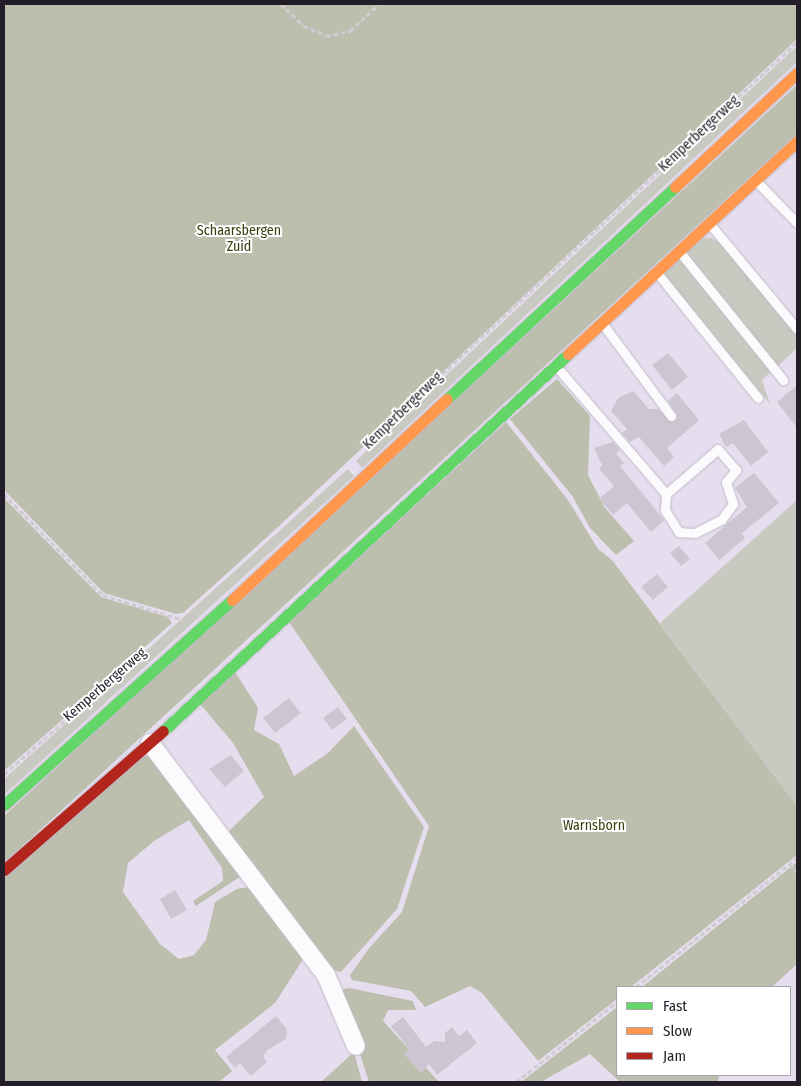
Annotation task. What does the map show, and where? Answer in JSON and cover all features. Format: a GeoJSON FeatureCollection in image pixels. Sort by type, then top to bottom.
{"type":"FeatureCollection","features":[{"type":"Feature","properties":{"kind":"street","name":"Kemperbergerweg"},"geometry":{"type":"LineString","coordinates":[[4,805],[204,626],[797,73]]}},
{"type":"Feature","properties":{"kind":"street"},"geometry":{"type":"LineString","coordinates":[[4,870],[150,743],[797,141]]}},
{"type":"Feature","properties":{"kind":"street"},"geometry":{"type":"LineString","coordinates":[[150,743],[326,975],[356,1046]]}},
{"type":"Feature","properties":{"kind":"lane"},"geometry":{"type":"LineString","coordinates":[[755,180],[797,223]]}},
{"type":"Feature","properties":{"kind":"lane"},"geometry":{"type":"LineString","coordinates":[[709,223],[797,329]]}},
{"type":"Feature","properties":{"kind":"lane"},"geometry":{"type":"LineString","coordinates":[[679,251],[783,380]]}},
{"type":"Feature","properties":{"kind":"lane"},"geometry":{"type":"LineString","coordinates":[[656,272],[758,398]]}},
{"type":"Feature","properties":{"kind":"lane"},"geometry":{"type":"LineString","coordinates":[[602,323],[671,416]]}},
{"type":"Feature","properties":{"kind":"lane"},"geometry":{"type":"LineString","coordinates":[[556,365],[666,494],[665,510],[679,532],[695,533],[722,519],[733,504],[726,482],[736,470],[718,449],[666,494]]}},
{"type":"Feature","properties":{"kind":"path"},"geometry":{"type":"LineString","coordinates":[[281,4],[304,26],[326,36],[350,31],[379,4]]}},
{"type":"Feature","properties":{"kind":"path","name":"Kemperbergerweg"},"geometry":{"type":"LineString","coordinates":[[387,426],[797,42]]}},
{"type":"Feature","properties":{"kind":"path"},"geometry":{"type":"LineString","coordinates":[[4,494],[102,595],[181,619]]}},
{"type":"Feature","properties":{"kind":"path"},"geometry":{"type":"LineString","coordinates":[[174,625],[188,612]]}},
{"type":"Feature","properties":{"kind":"path","name":"Kemperbergerweg"},"geometry":{"type":"LineString","coordinates":[[4,774],[116,675]]}},
{"type":"Feature","properties":{"kind":"path"},"geometry":{"type":"LineString","coordinates":[[637,986],[797,858]]}},
{"type":"Feature","properties":{"kind":"path"},"geometry":{"type":"LineString","coordinates":[[790,864],[797,872]]}},
{"type":"Feature","properties":{"kind":"path"},"geometry":{"type":"LineString","coordinates":[[516,1082],[616,1003]]}},
{"type":"Feature","properties":{"kind":"shaded area"},"geometry":{"type":"Polygon","coordinates":[[[797,46],[797,62],[362,468],[356,461],[390,428],[797,46]]]}},
{"type":"Feature","properties":{"kind":"shaded area"},"geometry":{"type":"Polygon","coordinates":[[[703,238],[712,238],[733,252],[797,334],[797,348],[777,367],[686,252],[703,238]]]}},
{"type":"Feature","properties":{"kind":"shaded area"},"geometry":{"type":"Polygon","coordinates":[[[679,259],[771,372],[762,380],[770,404],[663,274],[679,259]]]}},
{"type":"Feature","properties":{"kind":"shaded area"},"geometry":{"type":"Polygon","coordinates":[[[348,469],[354,476],[4,795],[4,779],[348,469]]]}},
{"type":"Feature","properties":{"kind":"shaded area"},"geometry":{"type":"Polygon","coordinates":[[[797,500],[797,806],[660,623],[797,500]]]}},
{"type":"Feature","properties":{"kind":"green space","name":"Schaarsbergen Zuid"},"geometry":{"type":"Polygon","coordinates":[[[4,4],[797,4],[797,39],[278,527],[183,613],[176,614],[104,593],[4,490],[4,4]]]}},
{"type":"Feature","properties":{"kind":"green space"},"geometry":{"type":"Polygon","coordinates":[[[797,85],[797,134],[4,863],[4,816],[797,85]]]}},
{"type":"Feature","properties":{"kind":"green space"},"geometry":{"type":"Polygon","coordinates":[[[557,379],[590,416],[588,475],[605,508],[634,541],[616,555],[590,528],[573,497],[510,419],[557,379]]]}},
{"type":"Feature","properties":{"kind":"green space","name":"Warnsborn"},"geometry":{"type":"Polygon","coordinates":[[[506,422],[568,500],[598,549],[612,560],[797,806],[797,855],[632,986],[616,986],[616,1000],[538,1061],[482,993],[470,986],[425,1007],[411,991],[352,980],[350,975],[370,947],[402,912],[429,826],[289,622],[506,422]]]}},
{"type":"Feature","properties":{"kind":"green space"},"geometry":{"type":"Polygon","coordinates":[[[4,498],[101,597],[168,617],[172,623],[4,771],[4,498]]]}},
{"type":"Feature","properties":{"kind":"green space"},"geometry":{"type":"Polygon","coordinates":[[[235,672],[258,708],[254,730],[279,744],[294,776],[328,753],[354,726],[424,827],[397,909],[341,972],[327,969],[227,833],[264,797],[233,743],[200,704],[235,672]]]}},
{"type":"Feature","properties":{"kind":"green space"},"geometry":{"type":"Polygon","coordinates":[[[157,755],[241,876],[196,906],[193,901],[223,881],[222,868],[189,820],[154,841],[128,863],[123,892],[160,944],[179,959],[194,955],[206,940],[215,902],[237,889],[255,886],[302,954],[302,961],[275,1003],[215,1050],[232,1071],[219,1082],[4,1082],[4,878],[143,756],[157,755]]]}},
{"type":"Feature","properties":{"kind":"green space"},"geometry":{"type":"Polygon","coordinates":[[[797,862],[797,964],[773,986],[643,986],[797,862]]]}},
{"type":"Feature","properties":{"kind":"green space"},"geometry":{"type":"Polygon","coordinates":[[[349,988],[413,1001],[416,1010],[388,1010],[383,1021],[439,1082],[369,1082],[339,990],[349,988]]]}},
{"type":"Feature","properties":{"kind":"green space"},"geometry":{"type":"Polygon","coordinates":[[[616,1008],[616,1076],[719,1076],[718,1082],[620,1082],[590,1054],[541,1082],[521,1082],[616,1008]]]}},
{"type":"Feature","properties":{"kind":"green space"},"geometry":{"type":"Polygon","coordinates":[[[354,1052],[362,1082],[321,1082],[354,1052]]]}},
{"type":"Feature","properties":{"kind":"building"},"geometry":{"type":"Polygon","coordinates":[[[668,353],[688,377],[672,390],[652,365],[668,353]]]}},
{"type":"Feature","properties":{"kind":"building"},"geometry":{"type":"Polygon","coordinates":[[[797,385],[797,428],[777,402],[797,385]]]}},
{"type":"Feature","properties":{"kind":"building"},"geometry":{"type":"Polygon","coordinates":[[[633,391],[649,409],[658,409],[671,422],[677,415],[668,401],[677,393],[699,420],[667,448],[674,457],[664,466],[639,437],[630,442],[622,433],[627,429],[611,411],[618,398],[633,391]]]}},
{"type":"Feature","properties":{"kind":"building"},"geometry":{"type":"Polygon","coordinates":[[[744,420],[768,452],[751,466],[733,443],[726,447],[719,434],[744,420]]]}},
{"type":"Feature","properties":{"kind":"building"},"geometry":{"type":"Polygon","coordinates":[[[613,442],[620,450],[616,454],[624,463],[620,466],[664,520],[651,532],[627,503],[613,515],[599,499],[614,486],[599,469],[602,465],[594,448],[613,442]]]}},
{"type":"Feature","properties":{"kind":"building"},"geometry":{"type":"Polygon","coordinates":[[[754,473],[779,503],[742,533],[745,538],[719,560],[705,543],[747,507],[735,488],[754,473]]]}},
{"type":"Feature","properties":{"kind":"building"},"geometry":{"type":"Polygon","coordinates":[[[679,546],[690,559],[681,566],[670,553],[679,546]]]}},
{"type":"Feature","properties":{"kind":"building"},"geometry":{"type":"Polygon","coordinates":[[[657,574],[668,587],[653,600],[641,587],[657,574]]]}},
{"type":"Feature","properties":{"kind":"building"},"geometry":{"type":"Polygon","coordinates":[[[289,698],[301,713],[275,733],[263,718],[289,698]]]}},
{"type":"Feature","properties":{"kind":"building"},"geometry":{"type":"Polygon","coordinates":[[[338,707],[347,719],[332,730],[323,718],[338,707]]]}},
{"type":"Feature","properties":{"kind":"building"},"geometry":{"type":"Polygon","coordinates":[[[231,755],[244,771],[225,787],[209,769],[231,755]]]}},
{"type":"Feature","properties":{"kind":"building"},"geometry":{"type":"Polygon","coordinates":[[[175,890],[187,910],[171,919],[160,899],[175,890]]]}},
{"type":"Feature","properties":{"kind":"building"},"geometry":{"type":"Polygon","coordinates":[[[276,1016],[287,1029],[286,1039],[267,1050],[263,1057],[267,1062],[251,1076],[240,1063],[235,1068],[226,1057],[276,1016]]]}},
{"type":"Feature","properties":{"kind":"building"},"geometry":{"type":"Polygon","coordinates":[[[403,1017],[426,1047],[434,1041],[445,1042],[445,1033],[452,1027],[459,1036],[467,1030],[477,1043],[437,1075],[429,1064],[421,1073],[404,1054],[409,1049],[391,1026],[403,1017]]]}},
{"type":"Feature","properties":{"kind":"traffic: fast"},"geometry":{"type":"LineString","coordinates":[[447,399],[675,187]]}},
{"type":"Feature","properties":{"kind":"traffic: fast"},"geometry":{"type":"LineString","coordinates":[[163,731],[568,354]]}},
{"type":"Feature","properties":{"kind":"traffic: fast"},"geometry":{"type":"LineString","coordinates":[[4,805],[232,600]]}},
{"type":"Feature","properties":{"kind":"traffic: slow"},"geometry":{"type":"LineString","coordinates":[[675,187],[797,73]]}},
{"type":"Feature","properties":{"kind":"traffic: slow"},"geometry":{"type":"LineString","coordinates":[[568,354],[797,141]]}},
{"type":"Feature","properties":{"kind":"traffic: slow"},"geometry":{"type":"LineString","coordinates":[[232,600],[447,399]]}},
{"type":"Feature","properties":{"kind":"traffic: jam"},"geometry":{"type":"LineString","coordinates":[[4,870],[163,731]]}}]}
